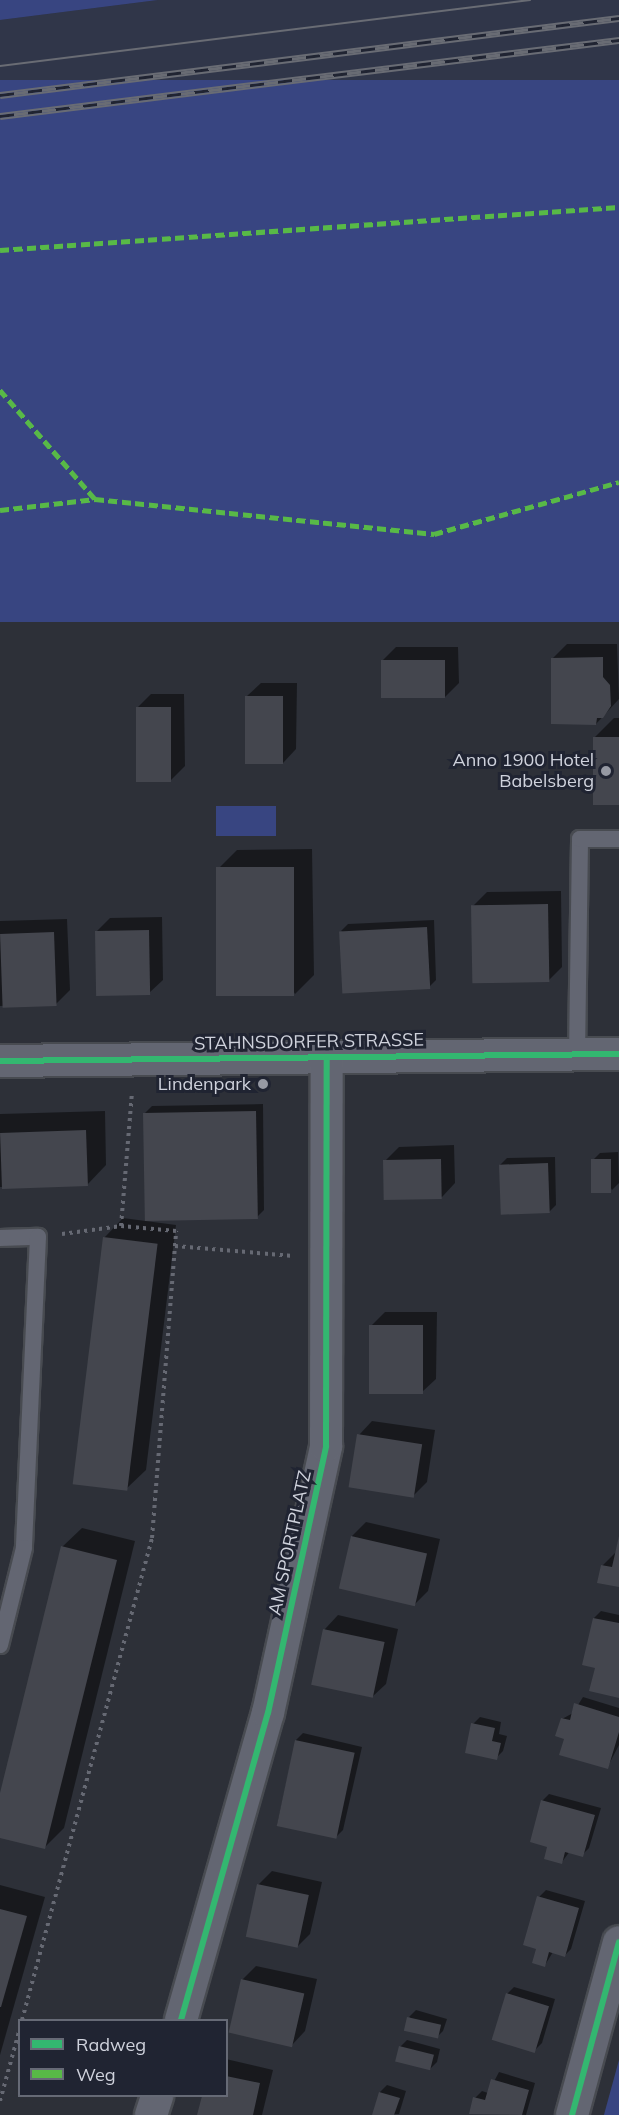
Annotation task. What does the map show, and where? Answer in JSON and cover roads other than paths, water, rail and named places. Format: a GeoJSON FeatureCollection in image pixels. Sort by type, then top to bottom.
{"type":"FeatureCollection","features":[{"type":"Feature","properties":{"kind":"street","name":"STAHNSDORFER STRASSE"},"geometry":{"type":"LineString","coordinates":[[0,1061],[619,1054]]}},
{"type":"Feature","properties":{"kind":"street","name":"AM SPORTPLATZ"},"geometry":{"type":"LineString","coordinates":[[181,2019],[268,1713],[326,1446],[327,1057]]}},
{"type":"Feature","properties":{"kind":"street"},"geometry":{"type":"LineString","coordinates":[[572,2115],[619,1942]]}},
{"type":"Feature","properties":{"kind":"street"},"geometry":{"type":"LineString","coordinates":[[151,2115],[157,2097]]}},
{"type":"Feature","properties":{"kind":"lane"},"geometry":{"type":"LineString","coordinates":[[576,1055],[580,839],[619,839]]}},
{"type":"Feature","properties":{"kind":"lane"},"geometry":{"type":"LineString","coordinates":[[0,1238],[38,1237],[24,1548],[0,1645]]}},
{"type":"Feature","properties":{"kind":"tram line"},"geometry":{"type":"LineString","coordinates":[[0,66],[530,0]]}},
{"type":"Feature","properties":{"kind":"railway"},"geometry":{"type":"LineString","coordinates":[[0,95],[619,18]]}},
{"type":"Feature","properties":{"kind":"railway"},"geometry":{"type":"LineString","coordinates":[[0,116],[619,40]]}},
{"type":"Feature","properties":{"kind":"place","name":"Anno 1900 Hotel Babelsberg"},"geometry":{"type":"Point","coordinates":[606,771]}},
{"type":"Feature","properties":{"kind":"place","name":"Lindenpark"},"geometry":{"type":"Point","coordinates":[263,1084]}}]}
